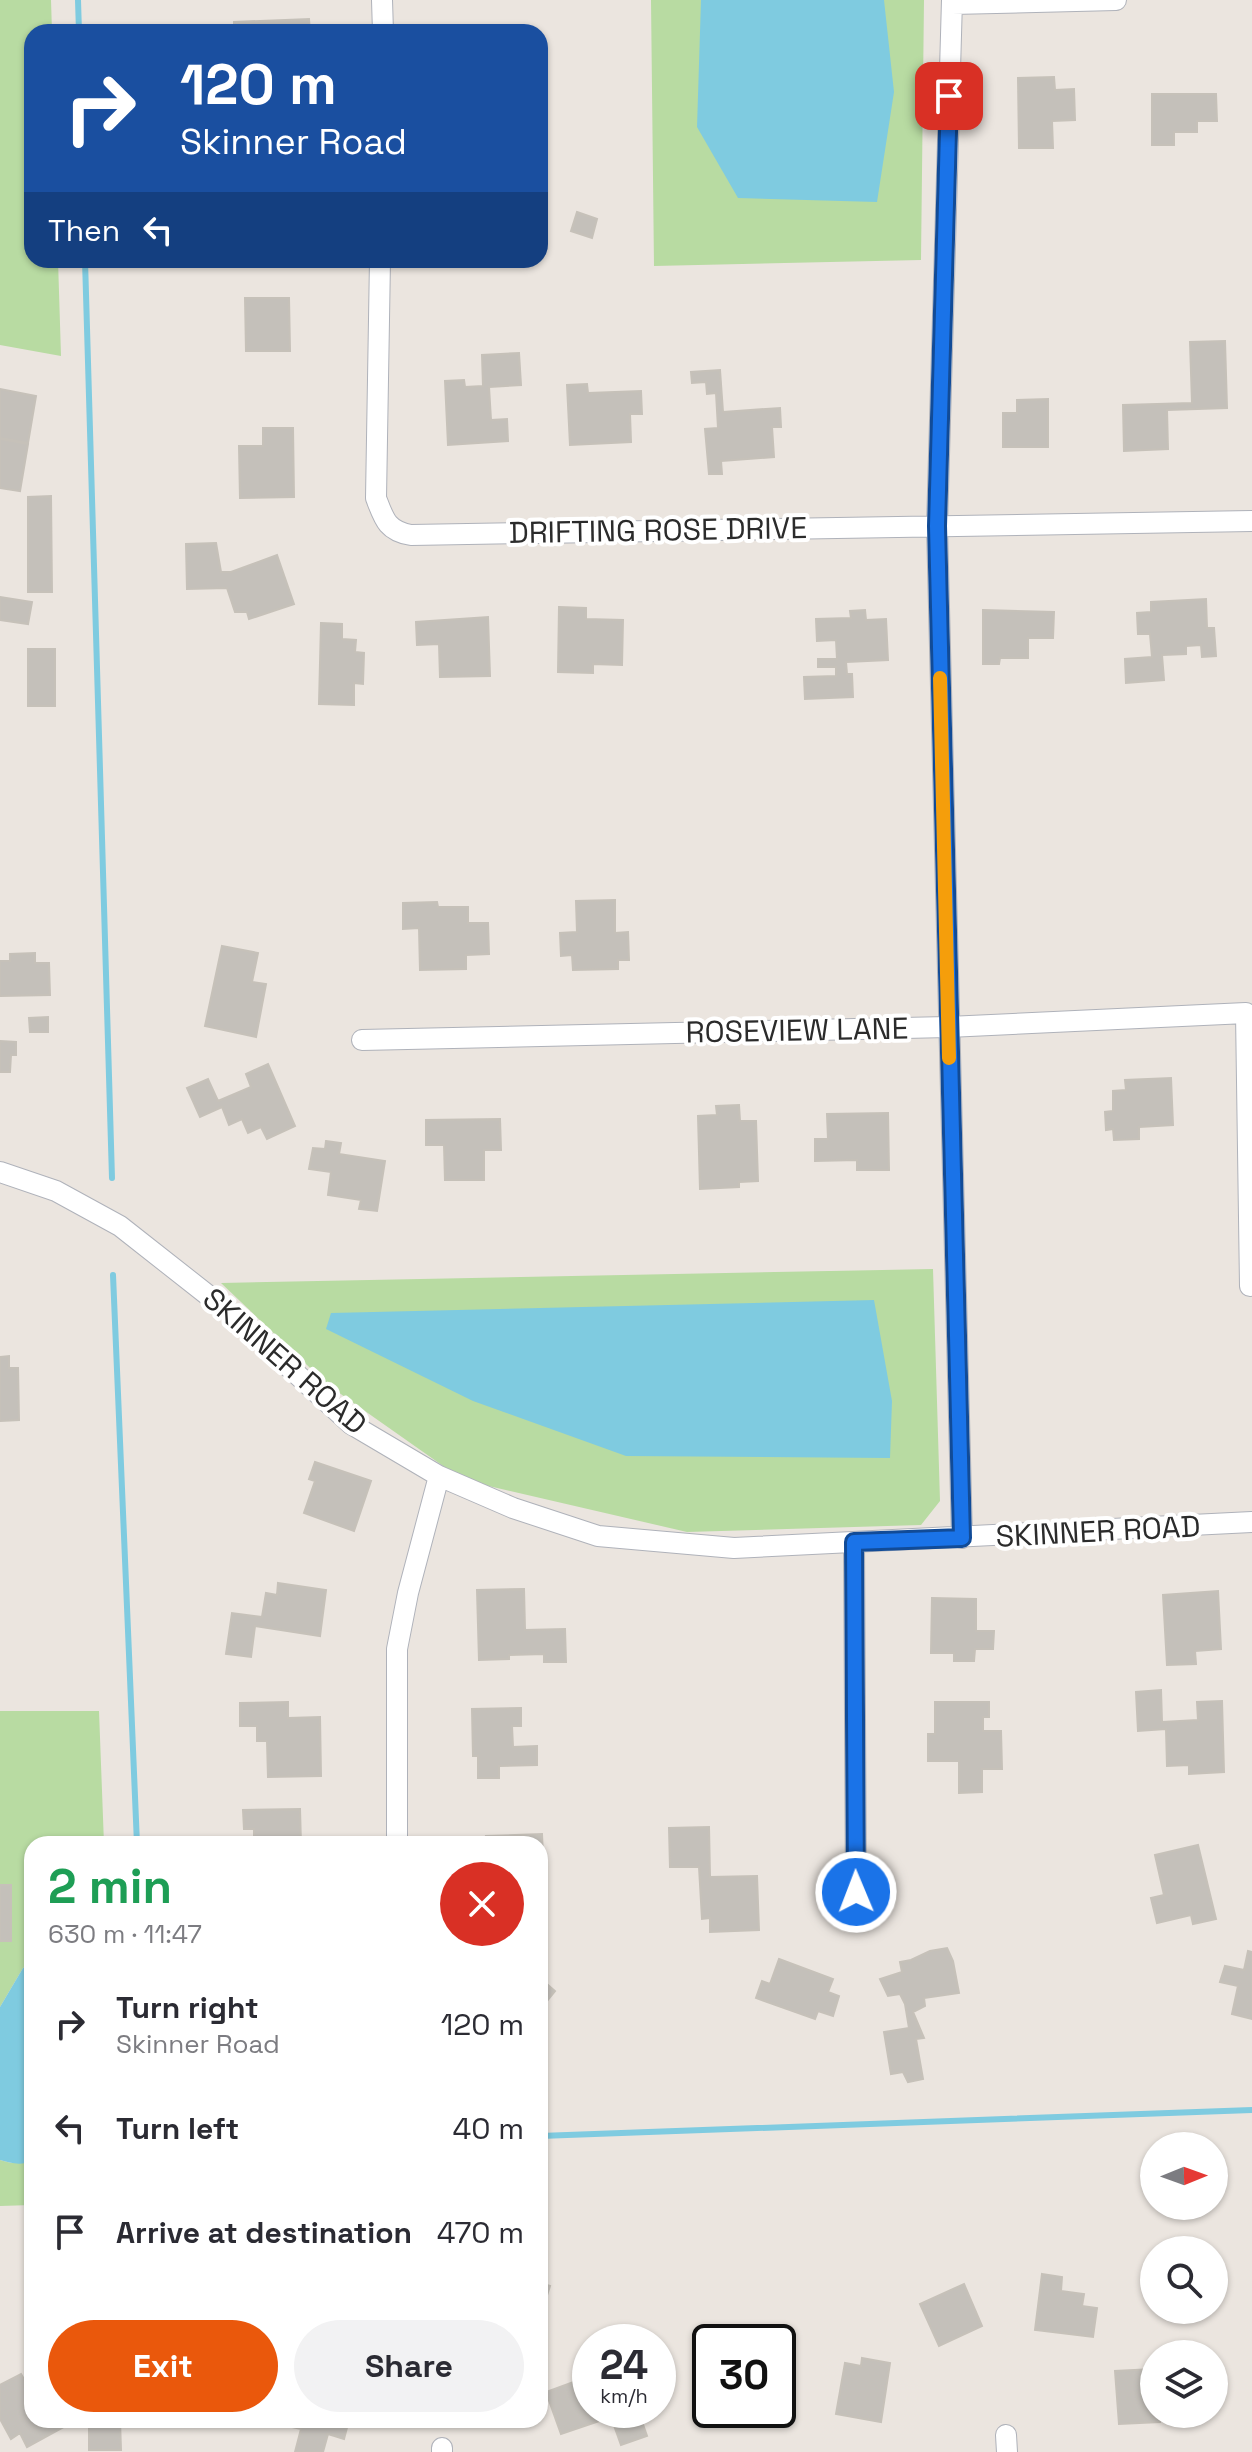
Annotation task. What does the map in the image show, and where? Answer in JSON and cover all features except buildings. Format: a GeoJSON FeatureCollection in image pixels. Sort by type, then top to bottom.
{"type":"FeatureCollection","features":[{"type":"Feature","properties":{"kind":"street"},"geometry":{"type":"LineString","coordinates":[[382,0],[383,24]]}},
{"type":"Feature","properties":{"kind":"street"},"geometry":{"type":"LineString","coordinates":[[962,1538],[937,526],[952,2],[1116,0]]}},
{"type":"Feature","properties":{"kind":"street","name":"DRIFTING ROSE DRIVE"},"geometry":{"type":"LineString","coordinates":[[380,268],[376,498],[384,520],[398,533],[1252,521]]}},
{"type":"Feature","properties":{"kind":"street","name":"ROSEVIEW LANE"},"geometry":{"type":"LineString","coordinates":[[362,1040],[948,1027],[1246,1013],[1250,1286]]}},
{"type":"Feature","properties":{"kind":"street","name":"SKINNER ROAD"},"geometry":{"type":"LineString","coordinates":[[0,1172],[56,1191],[120,1226],[228,1311],[351,1424],[439,1476],[513,1508],[598,1536],[734,1548],[1252,1522]]}},
{"type":"Feature","properties":{"kind":"street"},"geometry":{"type":"LineString","coordinates":[[397,1836],[397,1649],[408,1593],[439,1476]]}},
{"type":"Feature","properties":{"kind":"street"},"geometry":{"type":"LineString","coordinates":[[854,1542],[856,1892]]}},
{"type":"Feature","properties":{"kind":"green space"},"geometry":{"type":"Polygon","coordinates":[[[0,0],[51,0],[52,24],[24,24],[24,268],[58,268],[61,356],[0,345],[0,0]]]}},
{"type":"Feature","properties":{"kind":"green space"},"geometry":{"type":"Polygon","coordinates":[[[651,0],[924,0],[921,260],[654,266],[651,0]]]}},
{"type":"Feature","properties":{"kind":"green space"},"geometry":{"type":"Polygon","coordinates":[[[933,1269],[940,1501],[921,1525],[687,1532],[463,1480],[328,1385],[221,1283],[933,1269]]]}},
{"type":"Feature","properties":{"kind":"green space"},"geometry":{"type":"Polygon","coordinates":[[[0,1711],[99,1711],[104,1836],[24,1836],[24,1968],[0,2007],[0,1941],[11,1941],[11,1885],[0,1885],[0,1711]]]}},
{"type":"Feature","properties":{"kind":"green space"},"geometry":{"type":"Polygon","coordinates":[[[0,2160],[24,2162],[24,2205],[0,2206],[0,2160]]]}},
{"type":"Feature","properties":{"kind":"water"},"geometry":{"type":"Polygon","coordinates":[[[701,0],[884,0],[894,92],[877,202],[738,198],[697,127],[701,0]]]}},
{"type":"Feature","properties":{"kind":"water"},"geometry":{"type":"Polygon","coordinates":[[[874,1300],[892,1401],[890,1458],[626,1456],[473,1401],[326,1329],[331,1313],[874,1300]]]}},
{"type":"Feature","properties":{"kind":"water"},"geometry":{"type":"Polygon","coordinates":[[[23,1968],[24,2163],[17,2164],[0,2160],[0,2007],[23,1968]]]}},
{"type":"Feature","properties":{"kind":"waterway"},"geometry":{"type":"LineString","coordinates":[[78,0],[79,24]]}},
{"type":"Feature","properties":{"kind":"waterway"},"geometry":{"type":"LineString","coordinates":[[85,268],[112,1178]]}},
{"type":"Feature","properties":{"kind":"waterway"},"geometry":{"type":"LineString","coordinates":[[113,1275],[137,1836]]}},
{"type":"Feature","properties":{"kind":"waterway"},"geometry":{"type":"LineString","coordinates":[[548,2136],[1252,2110]]}},
{"type":"Feature","properties":{"kind":"slow traffic"},"geometry":{"type":"LineString","coordinates":[[940,678],[949,1058]]}},
{"type":"Feature","properties":{"kind":"route"},"geometry":{"type":"LineString","coordinates":[[856,1892],[854,1542],[962,1538],[937,526],[949,96]]}}]}
